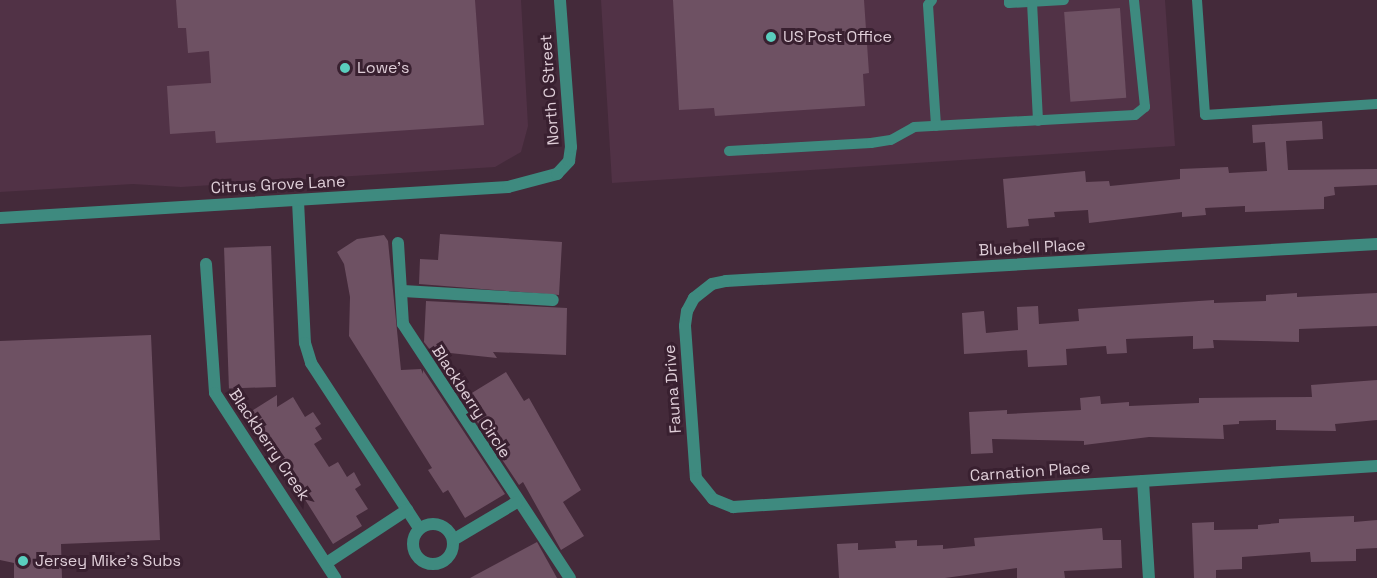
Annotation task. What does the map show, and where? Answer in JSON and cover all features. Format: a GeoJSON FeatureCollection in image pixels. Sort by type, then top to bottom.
{"type":"FeatureCollection","features":[{"type":"Feature","properties":{"kind":"street","name":"North C Street"},"geometry":{"type":"LineString","coordinates":[[557,174],[569,161],[571,147],[560,0]]}},
{"type":"Feature","properties":{"kind":"street","name":"Citrus Grove Lane"},"geometry":{"type":"LineString","coordinates":[[0,218],[508,187],[557,174]]}},
{"type":"Feature","properties":{"kind":"street"},"geometry":{"type":"LineString","coordinates":[[298,201],[304,343],[311,363],[419,528]]}},
{"type":"Feature","properties":{"kind":"street","name":"Blackberry Circle"},"geometry":{"type":"LineString","coordinates":[[398,243],[404,324],[517,502]]}},
{"type":"Feature","properties":{"kind":"street","name":"Bluebell Place"},"geometry":{"type":"LineString","coordinates":[[694,298],[712,284],[726,281],[1377,244]]}},
{"type":"Feature","properties":{"kind":"street","name":"Blackberry Creek"},"geometry":{"type":"LineString","coordinates":[[206,264],[215,393],[328,562],[335,578]]}},
{"type":"Feature","properties":{"kind":"street"},"geometry":{"type":"LineString","coordinates":[[403,291],[553,300]]}},
{"type":"Feature","properties":{"kind":"street","name":"Fauna Drive"},"geometry":{"type":"LineString","coordinates":[[694,298],[687,311],[685,326],[696,478]]}},
{"type":"Feature","properties":{"kind":"street","name":"Carnation Place"},"geometry":{"type":"LineString","coordinates":[[696,478],[713,499],[733,507],[1377,466]]}},
{"type":"Feature","properties":{"kind":"street"},"geometry":{"type":"LineString","coordinates":[[1143,481],[1149,578]]}},
{"type":"Feature","properties":{"kind":"street"},"geometry":{"type":"LineString","coordinates":[[419,528],[412,546],[423,562],[436,564],[447,558],[453,540],[517,502],[570,578]]}},
{"type":"Feature","properties":{"kind":"street"},"geometry":{"type":"LineString","coordinates":[[328,562],[407,510]]}},
{"type":"Feature","properties":{"kind":"street"},"geometry":{"type":"LineString","coordinates":[[419,528],[439,524],[453,540]]}},
{"type":"Feature","properties":{"kind":"lane"},"geometry":{"type":"LineString","coordinates":[[1009,2],[1064,0]]}},
{"type":"Feature","properties":{"kind":"lane"},"geometry":{"type":"LineString","coordinates":[[729,151],[871,143],[891,140],[914,127],[1135,115],[1145,107],[1134,0]]}},
{"type":"Feature","properties":{"kind":"lane"},"geometry":{"type":"LineString","coordinates":[[1197,0],[1205,116],[1377,104]]}},
{"type":"Feature","properties":{"kind":"lane"},"geometry":{"type":"LineString","coordinates":[[927,2],[936,126]]}},
{"type":"Feature","properties":{"kind":"lane"},"geometry":{"type":"LineString","coordinates":[[1032,2],[1038,121]]}},
{"type":"Feature","properties":{"kind":"shaded area"},"geometry":{"type":"Polygon","coordinates":[[[0,0],[521,0],[528,126],[521,152],[495,167],[181,187],[133,184],[0,192],[0,0]]]}},
{"type":"Feature","properties":{"kind":"shaded area"},"geometry":{"type":"Polygon","coordinates":[[[601,0],[1165,0],[1175,146],[612,183],[601,0]]]}},
{"type":"Feature","properties":{"kind":"building","name":"Lowe's"},"geometry":{"type":"Polygon","coordinates":[[[176,0],[475,0],[484,125],[216,143],[215,131],[170,134],[167,86],[211,83],[209,51],[188,53],[186,28],[178,28],[176,0]]]}},
{"type":"Feature","properties":{"kind":"building","name":"US Post Office"},"geometry":{"type":"Polygon","coordinates":[[[673,0],[864,0],[869,73],[863,74],[865,106],[715,116],[714,108],[679,110],[673,0]]]}},
{"type":"Feature","properties":{"kind":"building"},"geometry":{"type":"Polygon","coordinates":[[[1120,8],[1126,98],[1070,102],[1064,12],[1120,8]]]}},
{"type":"Feature","properties":{"kind":"building"},"geometry":{"type":"Polygon","coordinates":[[[1322,121],[1323,139],[1286,141],[1288,170],[1377,169],[1377,185],[1334,187],[1335,195],[1324,197],[1324,209],[1245,212],[1245,206],[1205,208],[1206,215],[1182,217],[1182,212],[1089,223],[1088,210],[1054,212],[1055,217],[1028,219],[1029,226],[1007,228],[1003,179],[1085,171],[1086,182],[1109,181],[1110,186],[1180,179],[1180,169],[1228,167],[1229,173],[1267,171],[1265,142],[1253,143],[1252,125],[1322,121]]]}},
{"type":"Feature","properties":{"kind":"building"},"geometry":{"type":"Polygon","coordinates":[[[440,234],[562,242],[559,295],[419,284],[420,259],[438,260],[440,234]]]}},
{"type":"Feature","properties":{"kind":"building"},"geometry":{"type":"Polygon","coordinates":[[[384,235],[388,241],[401,370],[421,369],[423,374],[423,370],[505,494],[465,518],[448,490],[443,493],[428,470],[432,468],[349,336],[350,297],[344,264],[337,252],[357,239],[384,235]]]}},
{"type":"Feature","properties":{"kind":"building"},"geometry":{"type":"Polygon","coordinates":[[[271,246],[276,387],[229,389],[224,248],[271,246]]]}},
{"type":"Feature","properties":{"kind":"building"},"geometry":{"type":"Polygon","coordinates":[[[1297,293],[1297,297],[1377,293],[1377,326],[1299,329],[1299,342],[1213,340],[1214,348],[1193,349],[1193,336],[1126,339],[1127,353],[1107,354],[1106,346],[1066,349],[1067,365],[1028,367],[1027,350],[964,354],[962,313],[984,311],[986,333],[1018,330],[1017,307],[1038,306],[1039,324],[1079,321],[1078,309],[1214,300],[1214,303],[1266,301],[1266,295],[1297,293]]]}},
{"type":"Feature","properties":{"kind":"building"},"geometry":{"type":"Polygon","coordinates":[[[426,301],[567,308],[566,355],[493,352],[497,358],[431,351],[424,342],[426,301]]]}},
{"type":"Feature","properties":{"kind":"building"},"geometry":{"type":"Polygon","coordinates":[[[151,335],[160,540],[61,544],[62,578],[14,578],[14,563],[0,560],[0,341],[151,335]]]}},
{"type":"Feature","properties":{"kind":"building"},"geometry":{"type":"Polygon","coordinates":[[[506,372],[524,401],[529,398],[581,490],[563,502],[584,536],[561,550],[523,482],[519,485],[462,399],[506,372]]]}},
{"type":"Feature","properties":{"kind":"building"},"geometry":{"type":"Polygon","coordinates":[[[1377,380],[1377,420],[1335,424],[1336,431],[1276,430],[1276,420],[1239,421],[1239,424],[1223,425],[1224,439],[1149,437],[1084,445],[1084,441],[992,439],[993,453],[971,454],[969,412],[1007,410],[1007,414],[1081,410],[1080,398],[1100,396],[1101,404],[1129,402],[1129,406],[1199,403],[1199,398],[1312,397],[1311,385],[1377,380]]]}},
{"type":"Feature","properties":{"kind":"building"},"geometry":{"type":"Polygon","coordinates":[[[277,395],[277,407],[293,397],[305,417],[313,412],[321,424],[315,428],[322,439],[314,444],[329,467],[338,462],[347,477],[354,472],[361,485],[355,489],[368,509],[356,516],[362,526],[333,544],[250,412],[277,395]]]}},
{"type":"Feature","properties":{"kind":"building"},"geometry":{"type":"Polygon","coordinates":[[[1354,516],[1354,522],[1377,520],[1377,548],[1356,549],[1356,561],[1311,562],[1310,552],[1242,557],[1242,569],[1216,570],[1216,578],[1194,578],[1192,523],[1214,522],[1214,530],[1258,529],[1258,525],[1279,523],[1279,519],[1354,516]]]}},
{"type":"Feature","properties":{"kind":"building"},"geometry":{"type":"Polygon","coordinates":[[[1102,528],[1103,540],[1121,540],[1122,568],[1064,571],[1065,578],[1017,578],[1017,568],[945,578],[839,578],[837,544],[858,543],[858,550],[896,548],[895,541],[917,540],[917,546],[943,545],[943,549],[975,546],[974,538],[1102,528]]]}},
{"type":"Feature","properties":{"kind":"building"},"geometry":{"type":"Polygon","coordinates":[[[537,542],[557,578],[470,578],[537,542]]]}},
{"type":"Feature","properties":{"kind":"place","name":"US Post Office"},"geometry":{"type":"Point","coordinates":[771,37]}},
{"type":"Feature","properties":{"kind":"place","name":"Lowe's"},"geometry":{"type":"Point","coordinates":[345,68]}},
{"type":"Feature","properties":{"kind":"place","name":"Jersey Mike's Subs"},"geometry":{"type":"Point","coordinates":[23,561]}}]}
